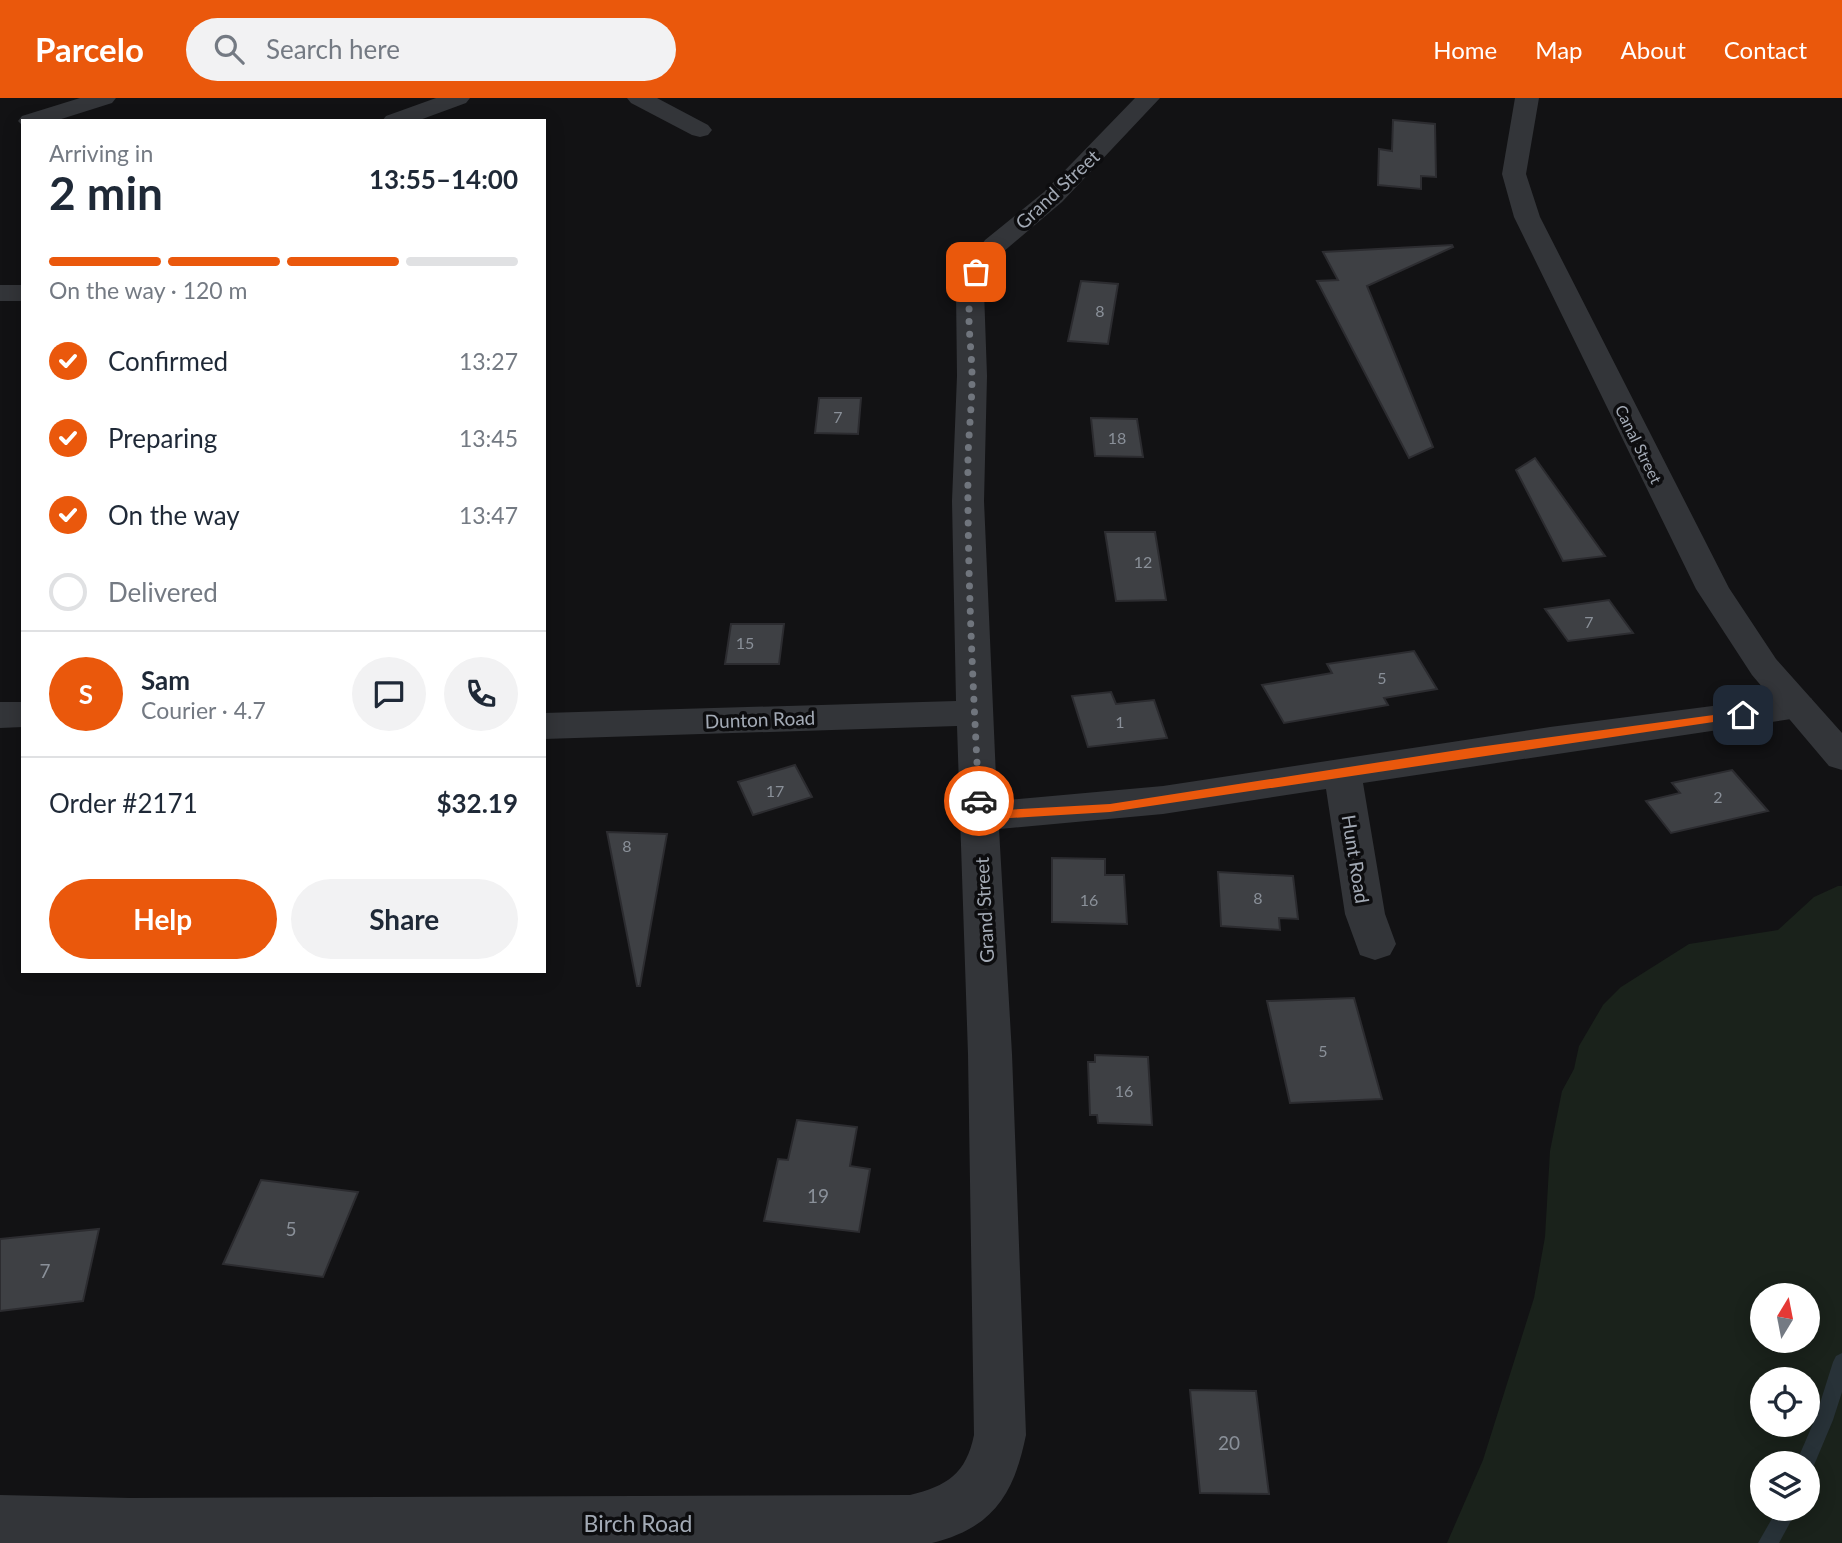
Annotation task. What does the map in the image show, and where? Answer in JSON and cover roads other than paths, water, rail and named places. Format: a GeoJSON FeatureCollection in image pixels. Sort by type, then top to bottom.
{"type":"FeatureCollection","features":[{"type":"Feature","properties":{"kind":"street"},"geometry":{"type":"LineString","coordinates":[[32,119],[104,98]]}},
{"type":"Feature","properties":{"kind":"street"},"geometry":{"type":"LineString","coordinates":[[400,119],[458,98]]}},
{"type":"Feature","properties":{"kind":"street"},"geometry":{"type":"LineString","coordinates":[[639,98],[700,130]]}},
{"type":"Feature","properties":{"kind":"street","name":"Grand Street"},"geometry":{"type":"LineString","coordinates":[[974,1493],[993,1469],[1000,1435],[990,1054],[968,478],[972,376],[969,311],[972,281],[994,246],[1053,197],[1148,98]]}},
{"type":"Feature","properties":{"kind":"street","name":"Canal Street"},"geometry":{"type":"LineString","coordinates":[[1527,98],[1514,174],[1527,217],[1713,589],[1764,667],[1842,757]]}},
{"type":"Feature","properties":{"kind":"street"},"geometry":{"type":"LineString","coordinates":[[0,293],[21,293]]}},
{"type":"Feature","properties":{"kind":"street"},"geometry":{"type":"LineString","coordinates":[[979,816],[1110,808],[1343,774],[1471,752],[1798,707]]}},
{"type":"Feature","properties":{"kind":"street","name":"Dunton Road"},"geometry":{"type":"LineString","coordinates":[[546,726],[975,713]]}},
{"type":"Feature","properties":{"kind":"street"},"geometry":{"type":"LineString","coordinates":[[0,715],[21,714]]}},
{"type":"Feature","properties":{"kind":"street","name":"Hunt Road"},"geometry":{"type":"LineString","coordinates":[[1343,774],[1365,914],[1375,944]]}},
{"type":"Feature","properties":{"kind":"street","name":"Birch Road"},"geometry":{"type":"LineString","coordinates":[[0,1522],[130,1525],[910,1522],[946,1513],[974,1493]]}},
{"type":"Feature","properties":{"kind":"waterway"},"geometry":{"type":"LineString","coordinates":[[1810,1451],[1824,1420],[1842,1362]]}},
{"type":"Feature","properties":{"kind":"waterway"},"geometry":{"type":"LineString","coordinates":[[1768,1543],[1781,1521]]}}]}
